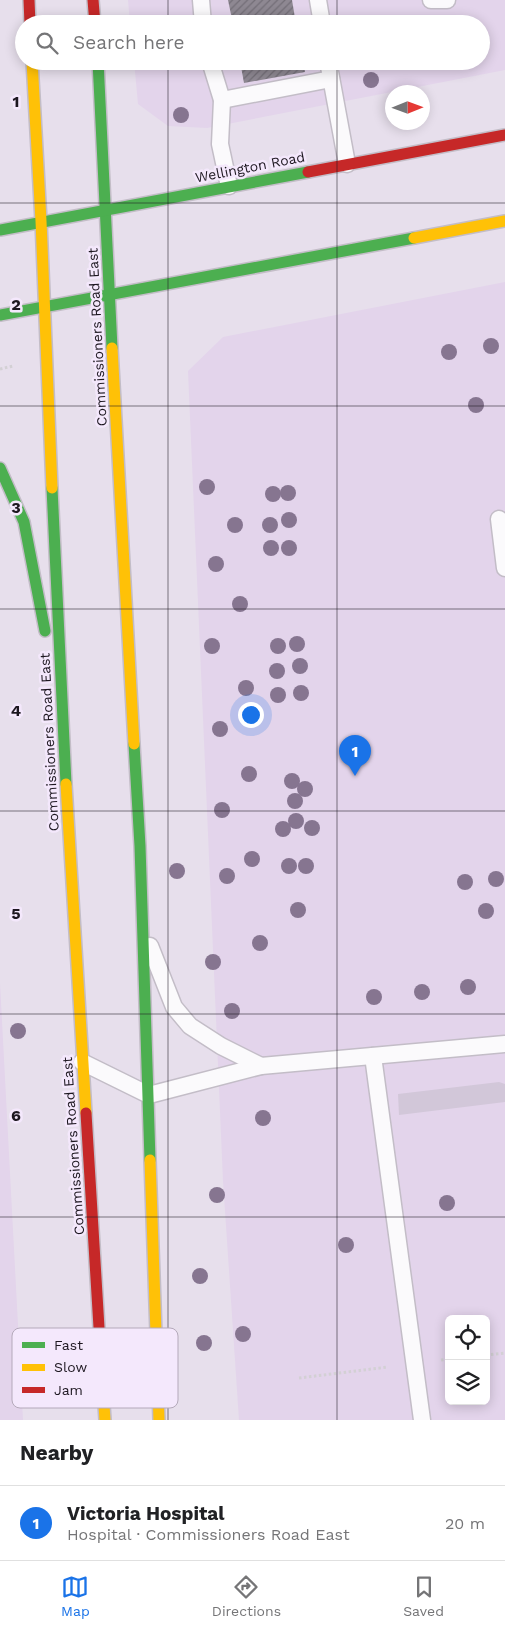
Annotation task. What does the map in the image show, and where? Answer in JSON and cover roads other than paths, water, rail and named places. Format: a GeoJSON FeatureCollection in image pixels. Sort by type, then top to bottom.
{"type":"FeatureCollection","features":[{"type":"Feature","properties":{"kind":"main road"},"geometry":{"type":"LineString","coordinates":[[29,0],[30,15]]}},
{"type":"Feature","properties":{"kind":"main road"},"geometry":{"type":"LineString","coordinates":[[93,0],[94,15]]}},
{"type":"Feature","properties":{"kind":"main road","name":"Commissioners Road East"},"geometry":{"type":"LineString","coordinates":[[33,70],[45,307],[62,726],[99,1328]]}},
{"type":"Feature","properties":{"kind":"main road","name":"Commissioners Road East"},"geometry":{"type":"LineString","coordinates":[[98,70],[140,846],[155,1328]]}},
{"type":"Feature","properties":{"kind":"main road","name":"Wellington Road"},"geometry":{"type":"LineString","coordinates":[[0,230],[505,135]]}},
{"type":"Feature","properties":{"kind":"main road"},"geometry":{"type":"LineString","coordinates":[[0,315],[505,221]]}},
{"type":"Feature","properties":{"kind":"main road"},"geometry":{"type":"LineString","coordinates":[[0,468],[24,522],[62,726]]}},
{"type":"Feature","properties":{"kind":"lane"},"geometry":{"type":"LineString","coordinates":[[204,0],[204,15]]}},
{"type":"Feature","properties":{"kind":"lane"},"geometry":{"type":"LineString","coordinates":[[318,0],[320,15]]}},
{"type":"Feature","properties":{"kind":"lane"},"geometry":{"type":"LineString","coordinates":[[431,0],[447,0]]}},
{"type":"Feature","properties":{"kind":"lane"},"geometry":{"type":"LineString","coordinates":[[213,70],[222,100],[220,144],[229,186]]}},
{"type":"Feature","properties":{"kind":"lane"},"geometry":{"type":"LineString","coordinates":[[330,70],[347,164]]}},
{"type":"Feature","properties":{"kind":"lane"},"geometry":{"type":"LineString","coordinates":[[222,100],[331,79]]}},
{"type":"Feature","properties":{"kind":"lane"},"geometry":{"type":"LineString","coordinates":[[499,518],[505,568]]}},
{"type":"Feature","properties":{"kind":"lane"},"geometry":{"type":"LineString","coordinates":[[142,927],[174,1007],[190,1026],[221,1046],[261,1066]]}},
{"type":"Feature","properties":{"kind":"lane"},"geometry":{"type":"LineString","coordinates":[[82,1062],[149,1095],[261,1066],[505,1044]]}},
{"type":"Feature","properties":{"kind":"lane"},"geometry":{"type":"LineString","coordinates":[[373,1056],[422,1420]]}},
{"type":"Feature","properties":{"kind":"place","name":"Victoria Hospital"},"geometry":{"type":"Point","coordinates":[355,776]}}]}
